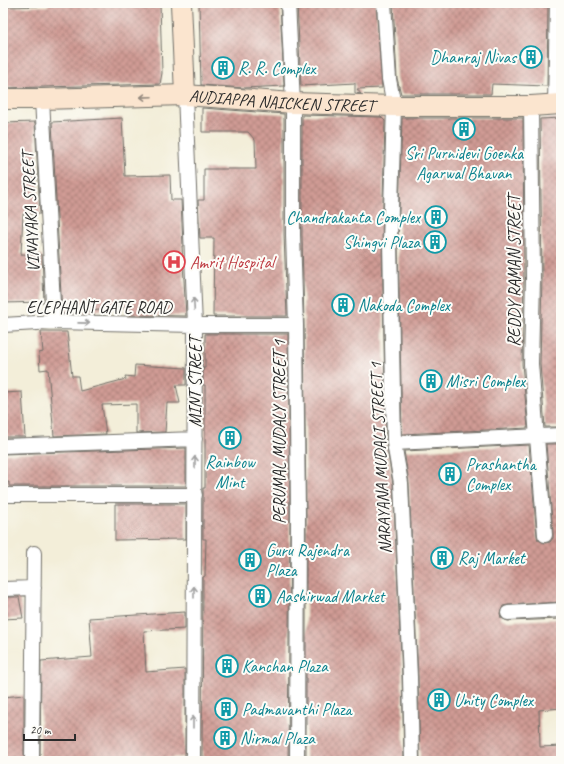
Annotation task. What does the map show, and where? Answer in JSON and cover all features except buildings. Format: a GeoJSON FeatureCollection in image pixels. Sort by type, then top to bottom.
{"type":"FeatureCollection","features":[{"type":"Feature","properties":{"kind":"street","name":"MINT STREET"},"geometry":{"type":"LineString","coordinates":[[181,3],[196,325],[193,761]]}},
{"type":"Feature","properties":{"kind":"street","name":"PERUMAL MUDALY STREET 1"},"geometry":{"type":"LineString","coordinates":[[288,3],[293,103],[296,325],[298,513],[297,761]]}},
{"type":"Feature","properties":{"kind":"street","name":"NARAYANA MUDALI STREET 1"},"geometry":{"type":"LineString","coordinates":[[384,3],[389,79],[394,106],[390,242],[394,443],[401,483],[410,677],[412,761]]}},
{"type":"Feature","properties":{"kind":"street"},"geometry":{"type":"LineString","coordinates":[[556,3],[558,104]]}},
{"type":"Feature","properties":{"kind":"street","name":"AUDIAPPA NAICKEN STREET"},"geometry":{"type":"LineString","coordinates":[[3,99],[185,96],[293,103],[394,106],[530,106],[558,104]]}},
{"type":"Feature","properties":{"kind":"street","name":"VINAYAKA STREET"},"geometry":{"type":"LineString","coordinates":[[42,99],[54,322]]}},
{"type":"Feature","properties":{"kind":"street","name":"REDDY RAMAN STREET"},"geometry":{"type":"LineString","coordinates":[[530,106],[534,278],[531,364],[545,535]]}},
{"type":"Feature","properties":{"kind":"street","name":"ELEPHANT GATE ROAD"},"geometry":{"type":"LineString","coordinates":[[3,325],[54,322],[196,325],[296,325]]}},
{"type":"Feature","properties":{"kind":"street"},"geometry":{"type":"LineString","coordinates":[[394,443],[561,435]]}},
{"type":"Feature","properties":{"kind":"street"},"geometry":{"type":"LineString","coordinates":[[3,446],[195,439]]}},
{"type":"Feature","properties":{"kind":"street"},"geometry":{"type":"LineString","coordinates":[[3,495],[195,495]]}},
{"type":"Feature","properties":{"kind":"street"},"geometry":{"type":"LineString","coordinates":[[32,761],[34,554]]}},
{"type":"Feature","properties":{"kind":"street"},"geometry":{"type":"LineString","coordinates":[[3,589],[34,588]]}},
{"type":"Feature","properties":{"kind":"street"},"geometry":{"type":"LineString","coordinates":[[508,613],[561,610]]}},
{"type":"Feature","properties":{"kind":"place","name":"Dhanraj Nivas"},"geometry":{"type":"Point","coordinates":[531,57]}},
{"type":"Feature","properties":{"kind":"place","name":"R. R. Complex"},"geometry":{"type":"Point","coordinates":[223,68]}},
{"type":"Feature","properties":{"kind":"place","name":"Sri Purnidevi Goenka Agarwal Bhavan"},"geometry":{"type":"Point","coordinates":[464,129]}},
{"type":"Feature","properties":{"kind":"place","name":"Chandrakanta Complex"},"geometry":{"type":"Point","coordinates":[436,217]}},
{"type":"Feature","properties":{"kind":"place","name":"Shingvi Plaza"},"geometry":{"type":"Point","coordinates":[435,242]}},
{"type":"Feature","properties":{"kind":"place","name":"Amrit Hospital"},"geometry":{"type":"Point","coordinates":[174,262]}},
{"type":"Feature","properties":{"kind":"place","name":"Nakoda Complex"},"geometry":{"type":"Point","coordinates":[343,305]}},
{"type":"Feature","properties":{"kind":"place","name":"Misri Complex"},"geometry":{"type":"Point","coordinates":[431,381]}},
{"type":"Feature","properties":{"kind":"place","name":"Rainbow Mint"},"geometry":{"type":"Point","coordinates":[230,438]}},
{"type":"Feature","properties":{"kind":"place","name":"Prashantha Complex"},"geometry":{"type":"Point","coordinates":[450,474]}},
{"type":"Feature","properties":{"kind":"place","name":"Raj Market"},"geometry":{"type":"Point","coordinates":[442,558]}},
{"type":"Feature","properties":{"kind":"place","name":"Guru Rajendra Plaza"},"geometry":{"type":"Point","coordinates":[250,560]}},
{"type":"Feature","properties":{"kind":"place","name":"Aashirwad Market"},"geometry":{"type":"Point","coordinates":[260,596]}},
{"type":"Feature","properties":{"kind":"place","name":"Kanchan Plaza"},"geometry":{"type":"Point","coordinates":[227,666]}},
{"type":"Feature","properties":{"kind":"place","name":"Unity Complex"},"geometry":{"type":"Point","coordinates":[439,700]}},
{"type":"Feature","properties":{"kind":"place","name":"Padmavanthi Plaza"},"geometry":{"type":"Point","coordinates":[226,709]}},
{"type":"Feature","properties":{"kind":"place","name":"Nirmal Plaza"},"geometry":{"type":"Point","coordinates":[225,738]}}]}
